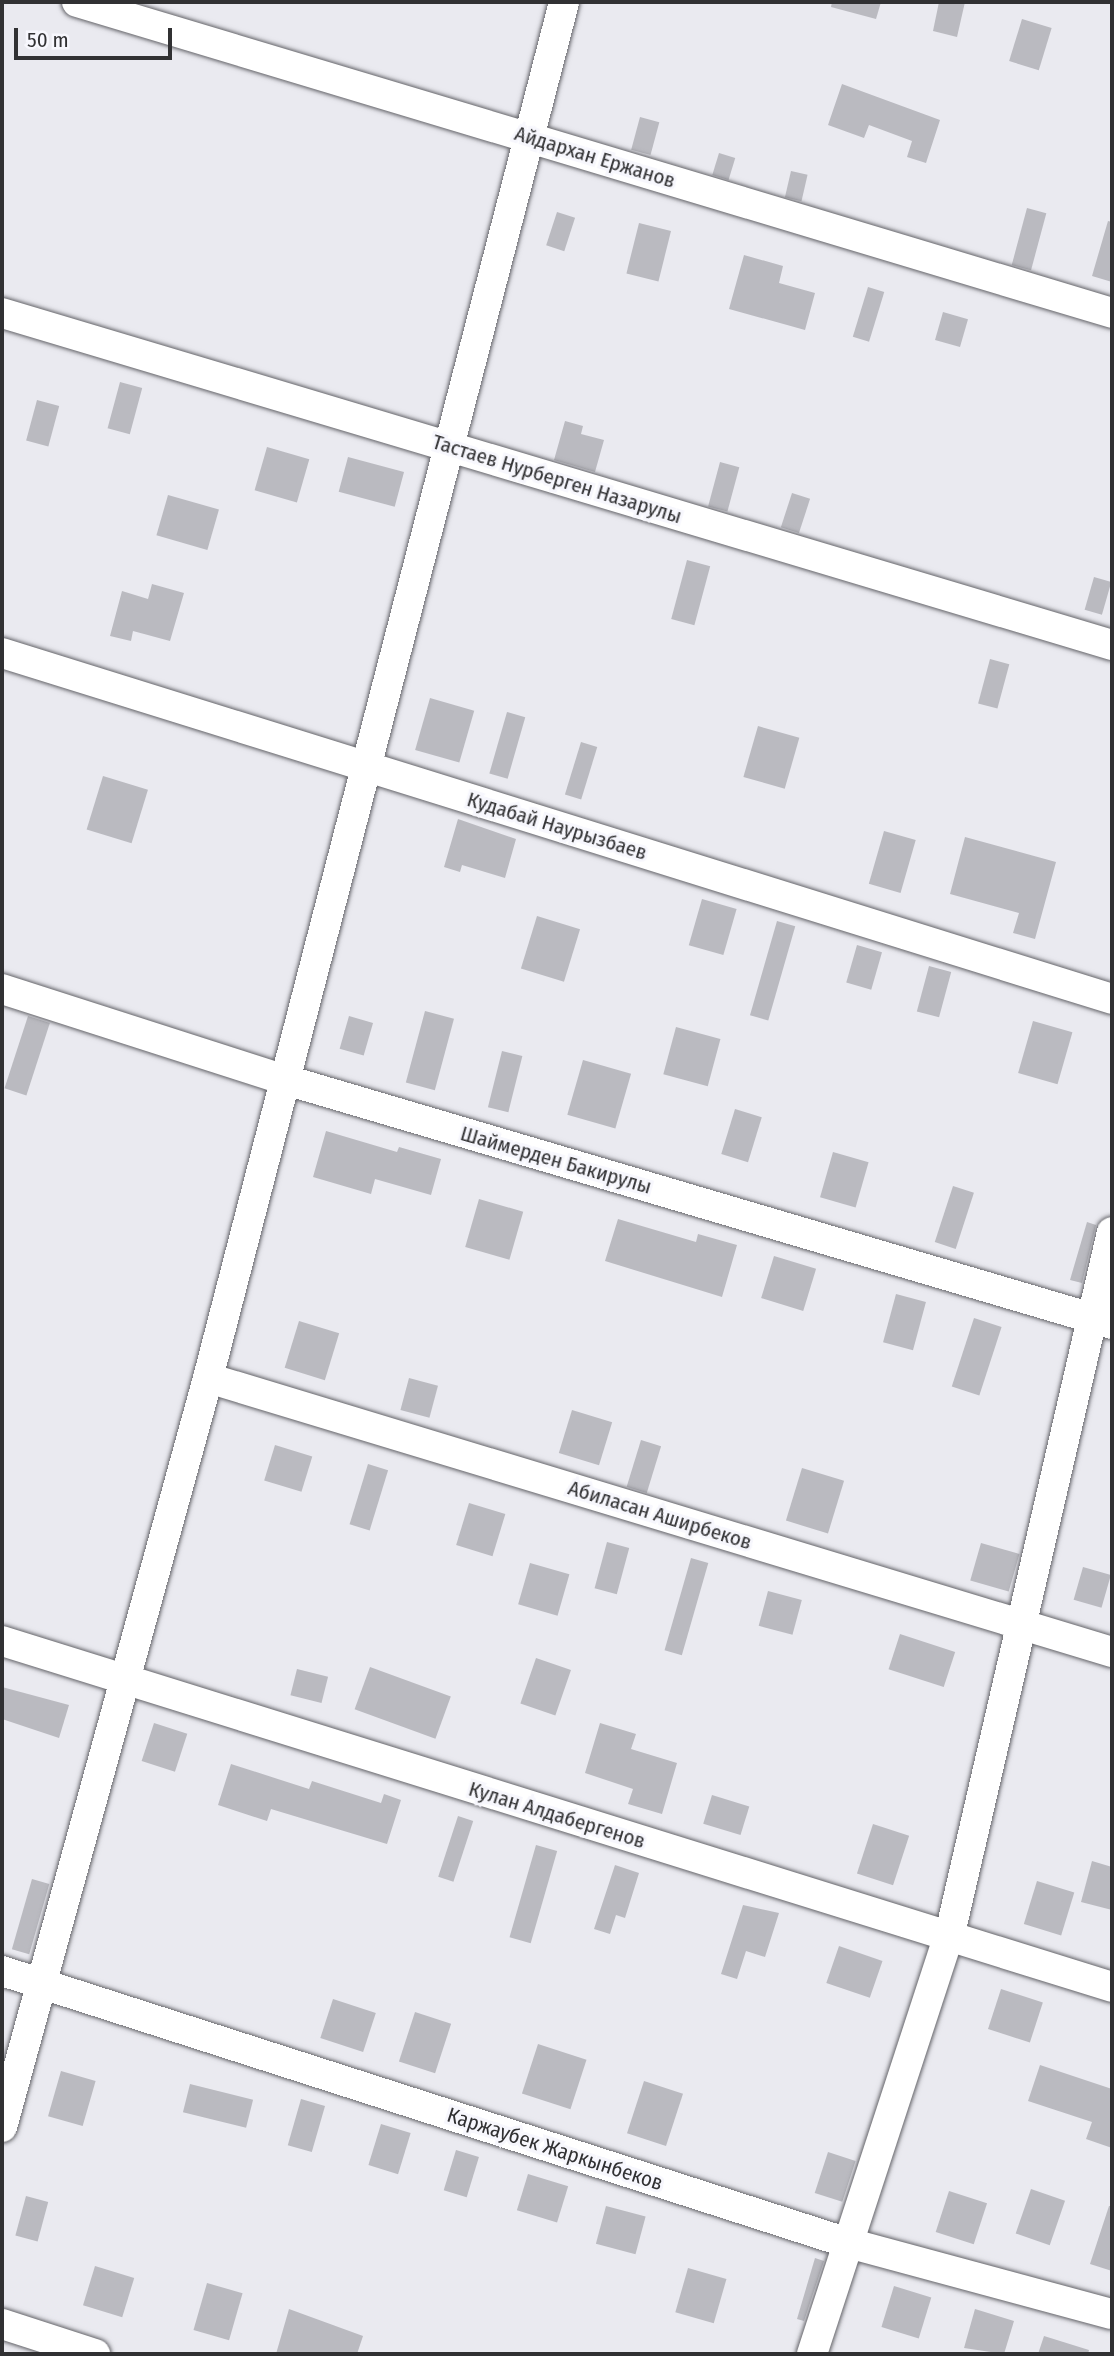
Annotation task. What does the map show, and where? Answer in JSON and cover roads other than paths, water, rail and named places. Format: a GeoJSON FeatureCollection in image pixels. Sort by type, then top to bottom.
{"type":"FeatureCollection","features":[{"type":"Feature","properties":{"kind":"street","name":"Айдархан Ержанов"},"geometry":{"type":"LineString","coordinates":[[77,2],[1112,313]]}},
{"type":"Feature","properties":{"kind":"street"},"geometry":{"type":"LineString","coordinates":[[2,2127],[44,1984],[208,1378],[564,2]]}},
{"type":"Feature","properties":{"kind":"street","name":"Тастаев Нурберген Назарулы"},"geometry":{"type":"LineString","coordinates":[[2,313],[1112,645]]}},
{"type":"Feature","properties":{"kind":"street","name":"Кудабай Наурызбаев"},"geometry":{"type":"LineString","coordinates":[[2,653],[1112,999]]}},
{"type":"Feature","properties":{"kind":"street","name":"Шаймерден Бакирулы"},"geometry":{"type":"LineString","coordinates":[[2,989],[286,1080],[1102,1321]]}},
{"type":"Feature","properties":{"kind":"street"},"geometry":{"type":"LineString","coordinates":[[812,2354],[948,1938],[1022,1625],[1102,1321],[1112,1232]]}},
{"type":"Feature","properties":{"kind":"street","name":"Абиласан Аширбеков"},"geometry":{"type":"LineString","coordinates":[[208,1378],[1112,1652]]}},
{"type":"Feature","properties":{"kind":"street","name":"Кулан Алдабергенов"},"geometry":{"type":"LineString","coordinates":[[2,1641],[1112,1987]]}},
{"type":"Feature","properties":{"kind":"street","name":"Каржаубек Жаркынбеков"},"geometry":{"type":"LineString","coordinates":[[2,1970],[848,2243],[1112,2314]]}},
{"type":"Feature","properties":{"kind":"street"},"geometry":{"type":"LineString","coordinates":[[2,2324],[95,2354]]}}]}
